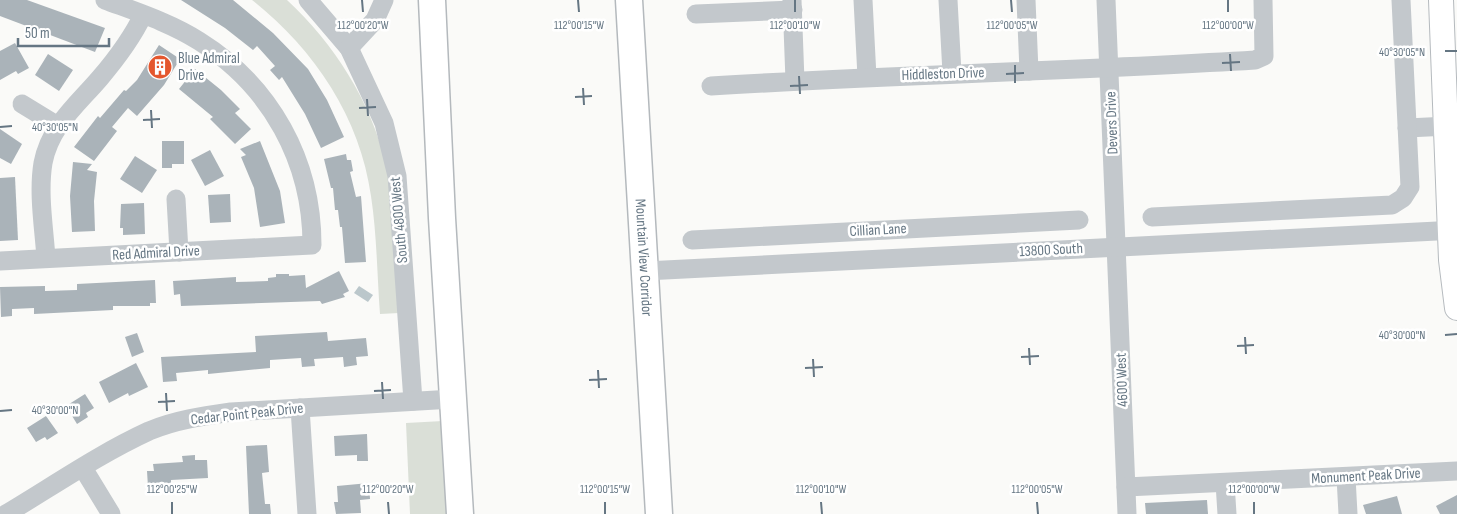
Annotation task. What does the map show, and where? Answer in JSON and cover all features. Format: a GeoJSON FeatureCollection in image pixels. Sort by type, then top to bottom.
{"type":"FeatureCollection","features":[{"type":"Feature","properties":{"kind":"highway"},"geometry":{"type":"LineString","coordinates":[[432,0],[460,514]]}},
{"type":"Feature","properties":{"kind":"highway","name":"Mountain View Corridor"},"geometry":{"type":"LineString","coordinates":[[629,0],[659,514]]}},
{"type":"Feature","properties":{"kind":"main road"},"geometry":{"type":"LineString","coordinates":[[1441,0],[1454,230],[1451,260],[1457,308]]}},
{"type":"Feature","properties":{"kind":"street"},"geometry":{"type":"LineString","coordinates":[[46,258],[42,171],[46,152],[58,126],[118,56],[143,15],[105,0]]}},
{"type":"Feature","properties":{"kind":"street","name":"South 4800 West"},"geometry":{"type":"LineString","coordinates":[[308,0],[349,48],[384,123],[397,176],[413,401]]}},
{"type":"Feature","properties":{"kind":"street"},"geometry":{"type":"LineString","coordinates":[[349,48],[376,20],[384,0]]}},
{"type":"Feature","properties":{"kind":"street"},"geometry":{"type":"LineString","coordinates":[[864,0],[867,78]]}},
{"type":"Feature","properties":{"kind":"street"},"geometry":{"type":"LineString","coordinates":[[948,0],[952,73]]}},
{"type":"Feature","properties":{"kind":"street"},"geometry":{"type":"LineString","coordinates":[[1026,0],[1029,71]]}},
{"type":"Feature","properties":{"kind":"street","name":"Devers Drive"},"geometry":{"type":"LineString","coordinates":[[1106,0],[1117,246]]}},
{"type":"Feature","properties":{"kind":"street","name":"Hiddleston Drive"},"geometry":{"type":"LineString","coordinates":[[711,86],[952,73],[1110,69],[1255,60],[1264,56],[1263,0]]}},
{"type":"Feature","properties":{"kind":"street"},"geometry":{"type":"LineString","coordinates":[[1152,217],[1392,205],[1403,198],[1410,187],[1401,0]]}},
{"type":"Feature","properties":{"kind":"street"},"geometry":{"type":"LineString","coordinates":[[696,14],[792,5],[795,81]]}},
{"type":"Feature","properties":{"kind":"street","name":"Red Admiral Drive"},"geometry":{"type":"LineString","coordinates":[[0,261],[312,245],[310,210],[303,177],[290,141],[268,104],[238,70],[219,55],[184,33],[143,15]]}},
{"type":"Feature","properties":{"kind":"street"},"geometry":{"type":"LineString","coordinates":[[22,104],[58,126]]}},
{"type":"Feature","properties":{"kind":"street"},"geometry":{"type":"LineString","coordinates":[[1407,128],[1448,126]]}},
{"type":"Feature","properties":{"kind":"street"},"geometry":{"type":"LineString","coordinates":[[176,199],[179,252]]}},
{"type":"Feature","properties":{"kind":"street"},"geometry":{"type":"LineString","coordinates":[[1335,208],[1337,236]]}},
{"type":"Feature","properties":{"kind":"street"},"geometry":{"type":"LineString","coordinates":[[1218,213],[1220,241]]}},
{"type":"Feature","properties":{"kind":"street","name":"Cillian Lane"},"geometry":{"type":"LineString","coordinates":[[692,240],[1079,220]]}},
{"type":"Feature","properties":{"kind":"street"},"geometry":{"type":"LineString","coordinates":[[1013,223],[1015,251]]}},
{"type":"Feature","properties":{"kind":"street","name":"13800 South"},"geometry":{"type":"LineString","coordinates":[[645,271],[1454,230]]}},
{"type":"Feature","properties":{"kind":"street"},"geometry":{"type":"LineString","coordinates":[[742,236],[744,266]]}},
{"type":"Feature","properties":{"kind":"street","name":"4600 West"},"geometry":{"type":"LineString","coordinates":[[1117,246],[1127,514]]}},
{"type":"Feature","properties":{"kind":"street","name":"Cedar Point Peak Drive"},"geometry":{"type":"LineString","coordinates":[[6,514],[126,443],[150,431],[175,422],[231,412],[453,399]]}},
{"type":"Feature","properties":{"kind":"street"},"geometry":{"type":"LineString","coordinates":[[300,408],[307,514]]}},
{"type":"Feature","properties":{"kind":"street"},"geometry":{"type":"LineString","coordinates":[[83,468],[111,514]]}},
{"type":"Feature","properties":{"kind":"street","name":"Monument Peak Drive"},"geometry":{"type":"LineString","coordinates":[[1126,487],[1457,471]]}},
{"type":"Feature","properties":{"kind":"street"},"geometry":{"type":"LineString","coordinates":[[1346,477],[1348,514]]}},
{"type":"Feature","properties":{"kind":"street"},"geometry":{"type":"LineString","coordinates":[[1225,483],[1227,514]]}},
{"type":"Feature","properties":{"kind":"shaded area"},"geometry":{"type":"Polygon","coordinates":[[[252,0],[287,0],[304,17],[335,55],[371,118],[386,164],[393,201],[399,313],[380,314],[376,240],[371,196],[365,167],[345,112],[331,87],[295,40],[252,0]]]}},
{"type":"Feature","properties":{"kind":"shaded area"},"geometry":{"type":"Polygon","coordinates":[[[359,286],[373,295],[368,302],[354,293],[359,286]]]}},
{"type":"Feature","properties":{"kind":"shaded area"},"geometry":{"type":"Polygon","coordinates":[[[443,421],[449,514],[410,514],[406,423],[443,421]]]}},
{"type":"Feature","properties":{"kind":"building"},"geometry":{"type":"Polygon","coordinates":[[[0,0],[27,0],[105,28],[95,52],[0,16],[0,0]]]}},
{"type":"Feature","properties":{"kind":"building"},"geometry":{"type":"Polygon","coordinates":[[[181,0],[233,0],[273,33],[308,69],[327,100],[344,137],[321,148],[305,114],[282,77],[279,80],[270,70],[275,66],[257,46],[253,50],[225,28],[181,0]]]}},
{"type":"Feature","properties":{"kind":"building"},"geometry":{"type":"Polygon","coordinates":[[[15,43],[29,68],[18,74],[16,71],[0,80],[0,51],[15,43]]]}},
{"type":"Feature","properties":{"kind":"building"},"geometry":{"type":"Polygon","coordinates":[[[159,45],[180,59],[164,85],[137,116],[128,108],[112,127],[117,131],[94,161],[74,147],[98,116],[100,118],[124,90],[126,91],[137,80],[159,45]]]}},
{"type":"Feature","properties":{"kind":"building"},"geometry":{"type":"Polygon","coordinates":[[[48,54],[73,70],[59,91],[35,75],[48,54]]]}},
{"type":"Feature","properties":{"kind":"building"},"geometry":{"type":"Polygon","coordinates":[[[195,69],[221,90],[240,109],[235,113],[251,129],[235,144],[210,119],[213,117],[179,89],[195,69]]]}},
{"type":"Feature","properties":{"kind":"building"},"geometry":{"type":"Polygon","coordinates":[[[0,129],[22,144],[11,164],[0,158],[0,129]]]}},
{"type":"Feature","properties":{"kind":"building"},"geometry":{"type":"Polygon","coordinates":[[[162,141],[184,141],[184,164],[172,164],[172,168],[162,168],[162,141]]]}},
{"type":"Feature","properties":{"kind":"building"},"geometry":{"type":"Polygon","coordinates":[[[260,141],[280,191],[285,223],[260,227],[254,188],[241,157],[246,155],[240,149],[260,141]]]}},
{"type":"Feature","properties":{"kind":"building"},"geometry":{"type":"Polygon","coordinates":[[[210,150],[224,176],[205,186],[191,160],[210,150]]]}},
{"type":"Feature","properties":{"kind":"building"},"geometry":{"type":"Polygon","coordinates":[[[346,154],[347,160],[351,160],[353,171],[350,172],[356,197],[361,196],[366,262],[345,263],[342,227],[340,227],[338,210],[335,210],[333,188],[331,188],[324,159],[346,154]]]}},
{"type":"Feature","properties":{"kind":"building"},"geometry":{"type":"Polygon","coordinates":[[[135,156],[157,170],[142,193],[120,179],[135,156]]]}},
{"type":"Feature","properties":{"kind":"building"},"geometry":{"type":"Polygon","coordinates":[[[73,162],[92,164],[87,170],[97,172],[94,201],[95,231],[72,232],[70,196],[73,162]]]}},
{"type":"Feature","properties":{"kind":"building"},"geometry":{"type":"Polygon","coordinates":[[[15,177],[18,240],[0,241],[0,178],[15,177]]]}},
{"type":"Feature","properties":{"kind":"building"},"geometry":{"type":"Polygon","coordinates":[[[230,194],[231,222],[210,223],[208,195],[230,194]]]}},
{"type":"Feature","properties":{"kind":"building"},"geometry":{"type":"Polygon","coordinates":[[[144,203],[145,234],[123,235],[123,228],[120,228],[121,204],[144,203]]]}},
{"type":"Feature","properties":{"kind":"building"},"geometry":{"type":"Polygon","coordinates":[[[339,271],[349,291],[343,294],[345,297],[322,304],[320,301],[181,306],[180,294],[174,295],[173,281],[236,277],[236,282],[268,281],[268,278],[276,277],[276,274],[289,274],[289,276],[305,275],[306,288],[339,271]]]}},
{"type":"Feature","properties":{"kind":"building"},"geometry":{"type":"Polygon","coordinates":[[[155,280],[156,303],[150,303],[150,306],[113,306],[113,310],[34,314],[34,308],[12,309],[12,316],[1,317],[0,287],[45,286],[45,291],[77,290],[77,284],[155,280]]]}},
{"type":"Feature","properties":{"kind":"building"},"geometry":{"type":"Polygon","coordinates":[[[327,332],[328,341],[366,338],[368,356],[356,357],[357,365],[344,367],[343,357],[314,359],[315,366],[302,367],[301,358],[270,360],[270,368],[208,374],[208,370],[176,373],[177,381],[163,382],[161,357],[256,352],[255,336],[327,332]]]}},
{"type":"Feature","properties":{"kind":"building"},"geometry":{"type":"Polygon","coordinates":[[[137,333],[144,352],[132,357],[125,337],[137,333]]]}},
{"type":"Feature","properties":{"kind":"building"},"geometry":{"type":"Polygon","coordinates":[[[136,363],[148,387],[129,396],[128,393],[109,403],[99,382],[136,363]]]}},
{"type":"Feature","properties":{"kind":"building"},"geometry":{"type":"Polygon","coordinates":[[[85,394],[94,408],[86,413],[88,417],[77,424],[66,406],[85,394]]]}},
{"type":"Feature","properties":{"kind":"building"},"geometry":{"type":"Polygon","coordinates":[[[46,416],[58,433],[47,440],[45,437],[36,442],[27,428],[46,416]]]}},
{"type":"Feature","properties":{"kind":"building"},"geometry":{"type":"Polygon","coordinates":[[[367,434],[368,461],[357,461],[357,455],[335,456],[334,436],[367,434]]]}},
{"type":"Feature","properties":{"kind":"building"},"geometry":{"type":"Polygon","coordinates":[[[267,445],[269,472],[262,473],[265,504],[270,504],[271,514],[249,514],[246,446],[267,445]]]}},
{"type":"Feature","properties":{"kind":"building"},"geometry":{"type":"Polygon","coordinates":[[[195,455],[195,460],[207,460],[208,478],[171,480],[171,486],[148,487],[147,471],[154,471],[153,464],[183,462],[182,456],[195,455]]]}},
{"type":"Feature","properties":{"kind":"building"},"geometry":{"type":"Polygon","coordinates":[[[369,483],[370,499],[360,500],[361,513],[336,514],[334,502],[338,502],[337,486],[369,483]]]}},
{"type":"Feature","properties":{"kind":"building"},"geometry":{"type":"Polygon","coordinates":[[[1457,495],[1457,514],[1440,514],[1436,506],[1457,495]]]}},
{"type":"Feature","properties":{"kind":"building"},"geometry":{"type":"Polygon","coordinates":[[[1397,496],[1402,514],[1366,514],[1363,505],[1397,496]]]}},
{"type":"Feature","properties":{"kind":"building"},"geometry":{"type":"Polygon","coordinates":[[[1207,500],[1208,514],[1146,514],[1145,503],[1207,500]]]}},
{"type":"Feature","properties":{"kind":"place","name":"Blue Admiral Drive"},"geometry":{"type":"Point","coordinates":[160,67]}}]}
